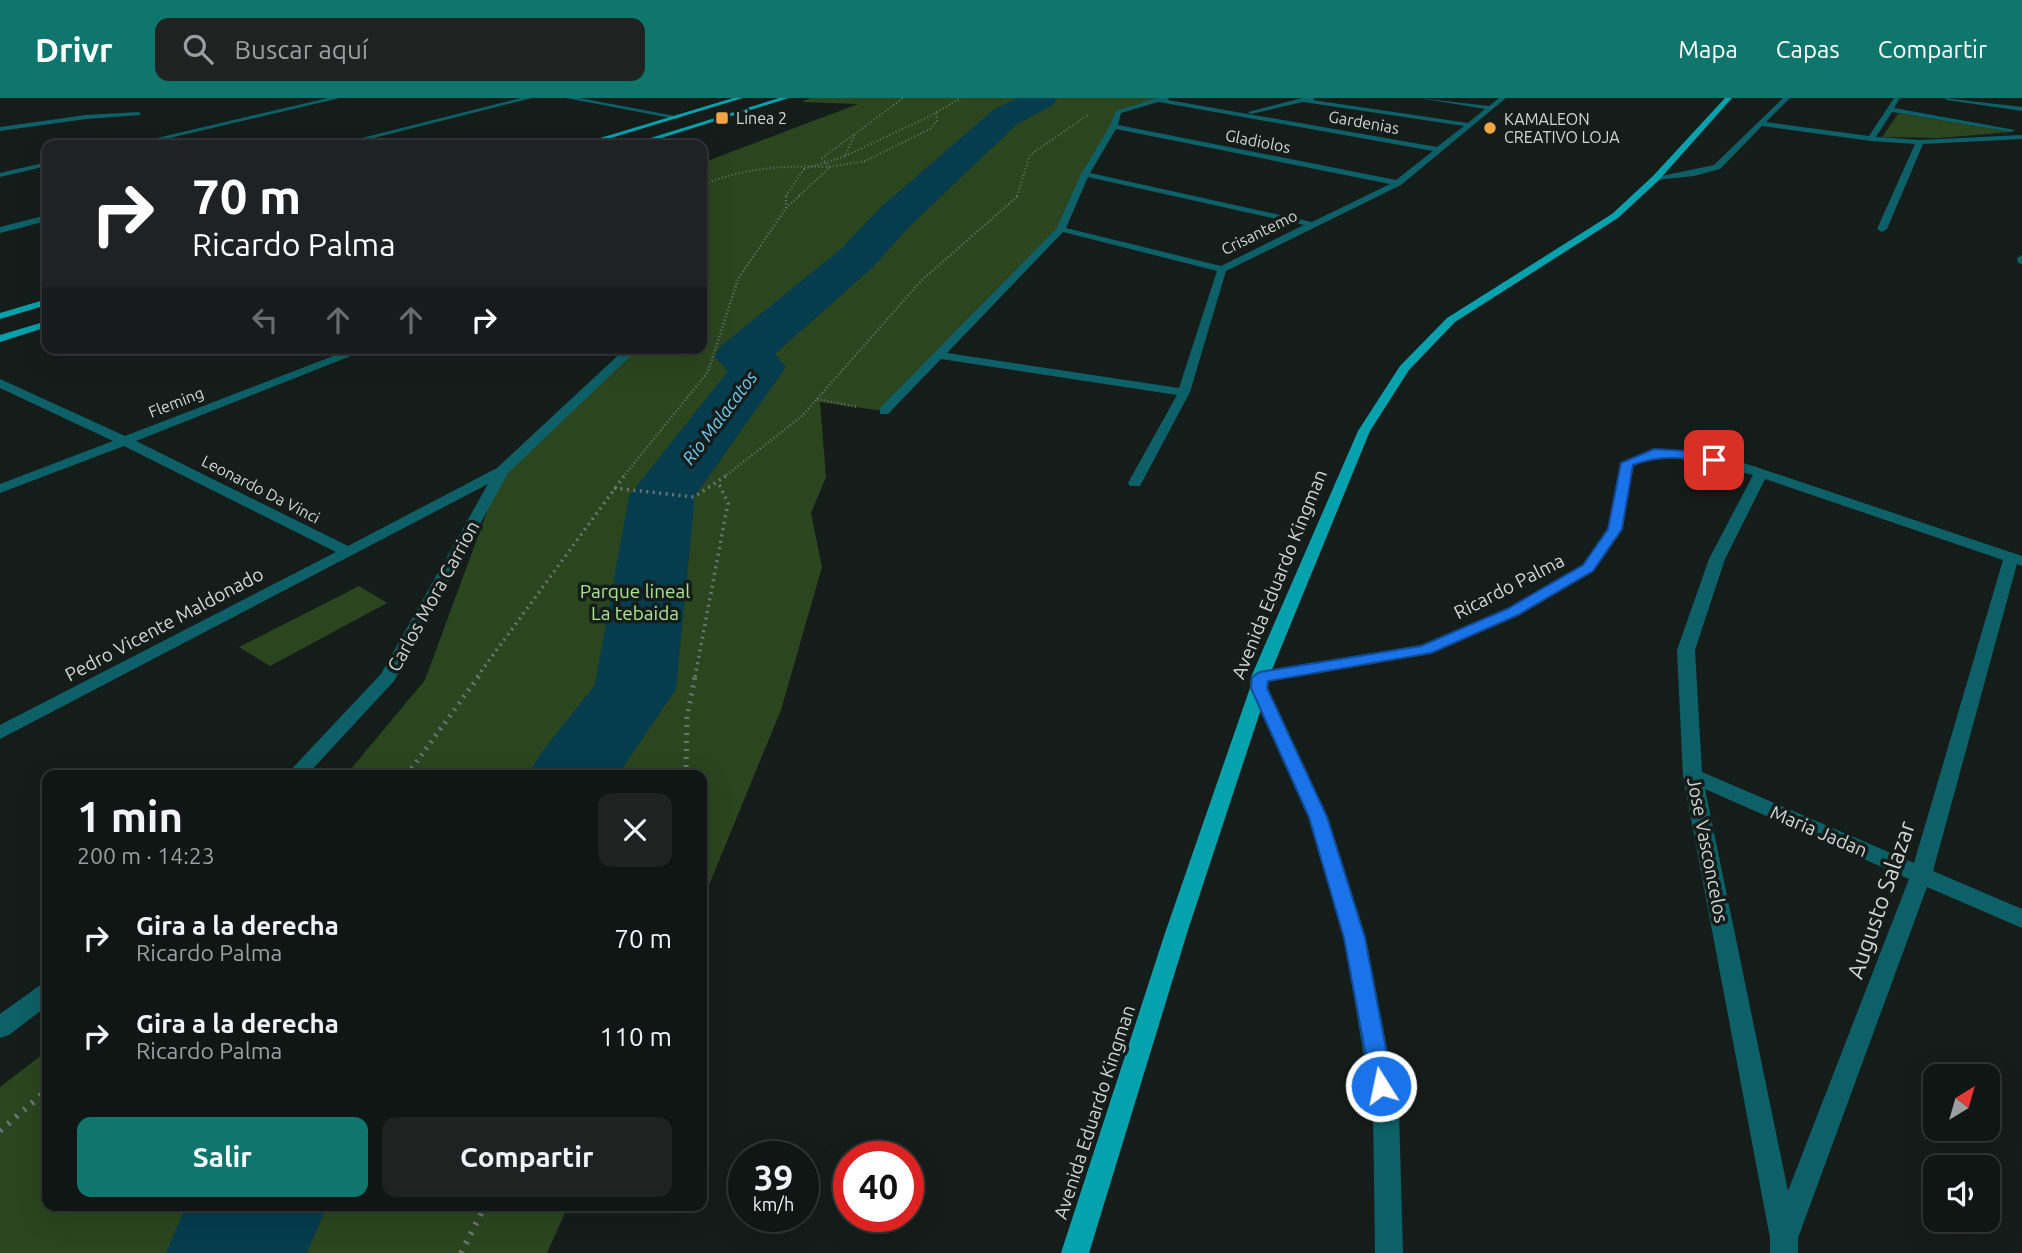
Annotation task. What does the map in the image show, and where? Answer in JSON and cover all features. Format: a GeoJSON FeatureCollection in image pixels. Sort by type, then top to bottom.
{"type":"FeatureCollection","features":[{"type":"Feature","properties":{"kind":"main road"},"geometry":{"type":"LineString","coordinates":[[598,140],[740,98]]}},
{"type":"Feature","properties":{"kind":"main road"},"geometry":{"type":"LineString","coordinates":[[648,140],[786,98]]}},
{"type":"Feature","properties":{"kind":"main road","name":"Avenida Eduardo Kingman"},"geometry":{"type":"LineString","coordinates":[[1075,1253],[1176,933],[1259,683],[1364,431],[1404,368],[1451,320],[1615,216],[1656,178],[1729,98]]}},
{"type":"Feature","properties":{"kind":"main road"},"geometry":{"type":"LineString","coordinates":[[0,316],[42,303]]}},
{"type":"Feature","properties":{"kind":"main road"},"geometry":{"type":"LineString","coordinates":[[0,338],[42,325]]}},
{"type":"Feature","properties":{"kind":"street"},"geometry":{"type":"LineString","coordinates":[[31,98],[48,98]]}},
{"type":"Feature","properties":{"kind":"street"},"geometry":{"type":"LineString","coordinates":[[153,140],[337,98]]}},
{"type":"Feature","properties":{"kind":"street"},"geometry":{"type":"LineString","coordinates":[[358,140],[529,98]]}},
{"type":"Feature","properties":{"kind":"street"},"geometry":{"type":"LineString","coordinates":[[569,98],[676,117]]}},
{"type":"Feature","properties":{"kind":"street"},"geometry":{"type":"LineString","coordinates":[[1242,114],[1312,98]]}},
{"type":"Feature","properties":{"kind":"street"},"geometry":{"type":"LineString","coordinates":[[1422,98],[1492,108]]}},
{"type":"Feature","properties":{"kind":"street","name":"Crisantemo"},"geometry":{"type":"LineString","coordinates":[[1135,483],[1184,392],[1222,269],[1398,183],[1503,98]]}},
{"type":"Feature","properties":{"kind":"street"},"geometry":{"type":"LineString","coordinates":[[1656,178],[1693,174],[1717,167],[1787,98]]}},
{"type":"Feature","properties":{"kind":"street"},"geometry":{"type":"LineString","coordinates":[[1871,139],[1898,98]]}},
{"type":"Feature","properties":{"kind":"street"},"geometry":{"type":"LineString","coordinates":[[1947,98],[2022,109]]}},
{"type":"Feature","properties":{"kind":"street"},"geometry":{"type":"LineString","coordinates":[[884,411],[1061,229],[1085,174],[1114,126],[1118,112],[1124,108],[1162,99]]}},
{"type":"Feature","properties":{"kind":"street","name":"Gardenias"},"geometry":{"type":"LineString","coordinates":[[1162,99],[1440,150]]}},
{"type":"Feature","properties":{"kind":"street"},"geometry":{"type":"LineString","coordinates":[[1302,100],[1470,125]]}},
{"type":"Feature","properties":{"kind":"street"},"geometry":{"type":"LineString","coordinates":[[1891,110],[2022,134]]}},
{"type":"Feature","properties":{"kind":"street"},"geometry":{"type":"LineString","coordinates":[[0,129],[86,117],[139,114]]}},
{"type":"Feature","properties":{"kind":"street"},"geometry":{"type":"LineString","coordinates":[[1762,124],[1871,139],[1920,142],[2022,134]]}},
{"type":"Feature","properties":{"kind":"street","name":"Gladiolos"},"geometry":{"type":"LineString","coordinates":[[1114,126],[1398,183]]}},
{"type":"Feature","properties":{"kind":"street"},"geometry":{"type":"LineString","coordinates":[[1882,229],[1920,142]]}},
{"type":"Feature","properties":{"kind":"street"},"geometry":{"type":"LineString","coordinates":[[0,175],[42,165]]}},
{"type":"Feature","properties":{"kind":"street"},"geometry":{"type":"LineString","coordinates":[[1085,174],[1314,225]]}},
{"type":"Feature","properties":{"kind":"street"},"geometry":{"type":"LineString","coordinates":[[0,230],[42,219]]}},
{"type":"Feature","properties":{"kind":"street"},"geometry":{"type":"LineString","coordinates":[[1061,229],[1222,269]]}},
{"type":"Feature","properties":{"kind":"street","name":"Fleming"},"geometry":{"type":"LineString","coordinates":[[0,489],[349,354]]}},
{"type":"Feature","properties":{"kind":"street"},"geometry":{"type":"LineString","coordinates":[[348,552],[502,471],[627,354]]}},
{"type":"Feature","properties":{"kind":"street"},"geometry":{"type":"LineString","coordinates":[[937,355],[1184,392]]}},
{"type":"Feature","properties":{"kind":"street","name":"Leonardo Da Vinci"},"geometry":{"type":"LineString","coordinates":[[0,383],[125,440],[348,552]]}},
{"type":"Feature","properties":{"kind":"street","name":"Ricardo Palma"},"geometry":{"type":"LineString","coordinates":[[1259,683],[1425,650],[1512,612],[1588,568],[1615,529],[1627,463],[1654,453],[1688,455],[1761,473],[2016,559]]}},
{"type":"Feature","properties":{"kind":"street","name":"Carlos Mora Carrion"},"geometry":{"type":"LineString","coordinates":[[301,770],[388,677],[502,471]]}},
{"type":"Feature","properties":{"kind":"street","name":"Jose Vasconcelos"},"geometry":{"type":"LineString","coordinates":[[1761,473],[1717,559],[1686,650],[1693,776],[1784,1245]]}},
{"type":"Feature","properties":{"kind":"street","name":"Pedro Vicente Maldonado"},"geometry":{"type":"LineString","coordinates":[[0,733],[348,552]]}},
{"type":"Feature","properties":{"kind":"street","name":"Augusto Salazar"},"geometry":{"type":"LineString","coordinates":[[1784,1245],[1921,875],[2016,559]]}},
{"type":"Feature","properties":{"kind":"street"},"geometry":{"type":"LineString","coordinates":[[1259,683],[1318,817],[1355,938],[1386,1111],[1389,1253]]}},
{"type":"Feature","properties":{"kind":"street","name":"Maria Jadan"},"geometry":{"type":"LineString","coordinates":[[1693,776],[2022,919]]}},
{"type":"Feature","properties":{"kind":"street"},"geometry":{"type":"LineString","coordinates":[[0,1028],[42,997]]}},
{"type":"Feature","properties":{"kind":"path"},"geometry":{"type":"LineString","coordinates":[[830,167],[822,158],[903,98]]}},
{"type":"Feature","properties":{"kind":"path"},"geometry":{"type":"LineString","coordinates":[[786,208],[786,195],[804,169],[845,156],[961,98]]}},
{"type":"Feature","properties":{"kind":"path"},"geometry":{"type":"LineString","coordinates":[[614,488],[694,497],[718,482],[802,416],[922,280],[1019,195],[1030,155],[1093,111]]}},
{"type":"Feature","properties":{"kind":"path"},"geometry":{"type":"LineString","coordinates":[[707,183],[714,179],[767,167],[830,167],[865,160],[930,130],[937,121],[936,112]]}},
{"type":"Feature","properties":{"kind":"path"},"geometry":{"type":"LineString","coordinates":[[845,156],[855,134]]}},
{"type":"Feature","properties":{"kind":"path"},"geometry":{"type":"LineString","coordinates":[[411,770],[614,488],[708,372],[738,279],[786,208],[830,167]]}},
{"type":"Feature","properties":{"kind":"path"},"geometry":{"type":"LineString","coordinates":[[817,399],[884,411]]}},
{"type":"Feature","properties":{"kind":"path"},"geometry":{"type":"LineString","coordinates":[[686,770],[687,718],[728,503],[718,482]]}},
{"type":"Feature","properties":{"kind":"path"},"geometry":{"type":"LineString","coordinates":[[0,1131],[42,1094]]}},
{"type":"Feature","properties":{"kind":"path"},"geometry":{"type":"LineString","coordinates":[[461,1253],[482,1211]]}},
{"type":"Feature","properties":{"kind":"green space","name":"Parque lineal La tebaida"},"geometry":{"type":"Polygon","coordinates":[[[811,98],[1166,98],[1134,105],[1118,112],[1061,229],[884,411],[820,402],[826,477],[811,513],[822,567],[781,710],[707,890],[707,770],[350,770],[425,680],[502,471],[627,354],[707,354],[707,161],[858,104],[801,102],[811,98]]]}},
{"type":"Feature","properties":{"kind":"green space"},"geometry":{"type":"Polygon","coordinates":[[[1898,114],[2012,132],[1939,138],[1882,137],[1898,114]]]}},
{"type":"Feature","properties":{"kind":"green space"},"geometry":{"type":"Polygon","coordinates":[[[359,586],[387,603],[270,666],[239,647],[359,586]]]}},
{"type":"Feature","properties":{"kind":"green space"},"geometry":{"type":"Polygon","coordinates":[[[42,1055],[42,1211],[566,1211],[547,1253],[0,1253],[0,1087],[42,1055]]]}},
{"type":"Feature","properties":{"kind":"waterway","name":"Rio Malacatos"},"geometry":{"type":"LineString","coordinates":[[576,770],[635,689],[662,496],[759,367],[741,356],[857,258],[894,218],[1005,117],[1042,98]]}},
{"type":"Feature","properties":{"kind":"waterway","name":"Rio Malacatos"},"geometry":{"type":"LineString","coordinates":[[231,1253],[260,1211]]}},
{"type":"Feature","properties":{"kind":"place","name":"Linea 2"},"geometry":{"type":"Point","coordinates":[722,118]}},
{"type":"Feature","properties":{"kind":"place","name":"KAMALEON CREATIVO LOJA"},"geometry":{"type":"Point","coordinates":[1490,128]}},
{"type":"Feature","properties":{"kind":"route"},"geometry":{"type":"LineString","coordinates":[[1381,1086],[1355,938],[1318,817],[1259,688],[1260,677],[1425,650],[1512,612],[1588,568],[1615,529],[1627,463],[1654,453],[1714,460]]}}]}
